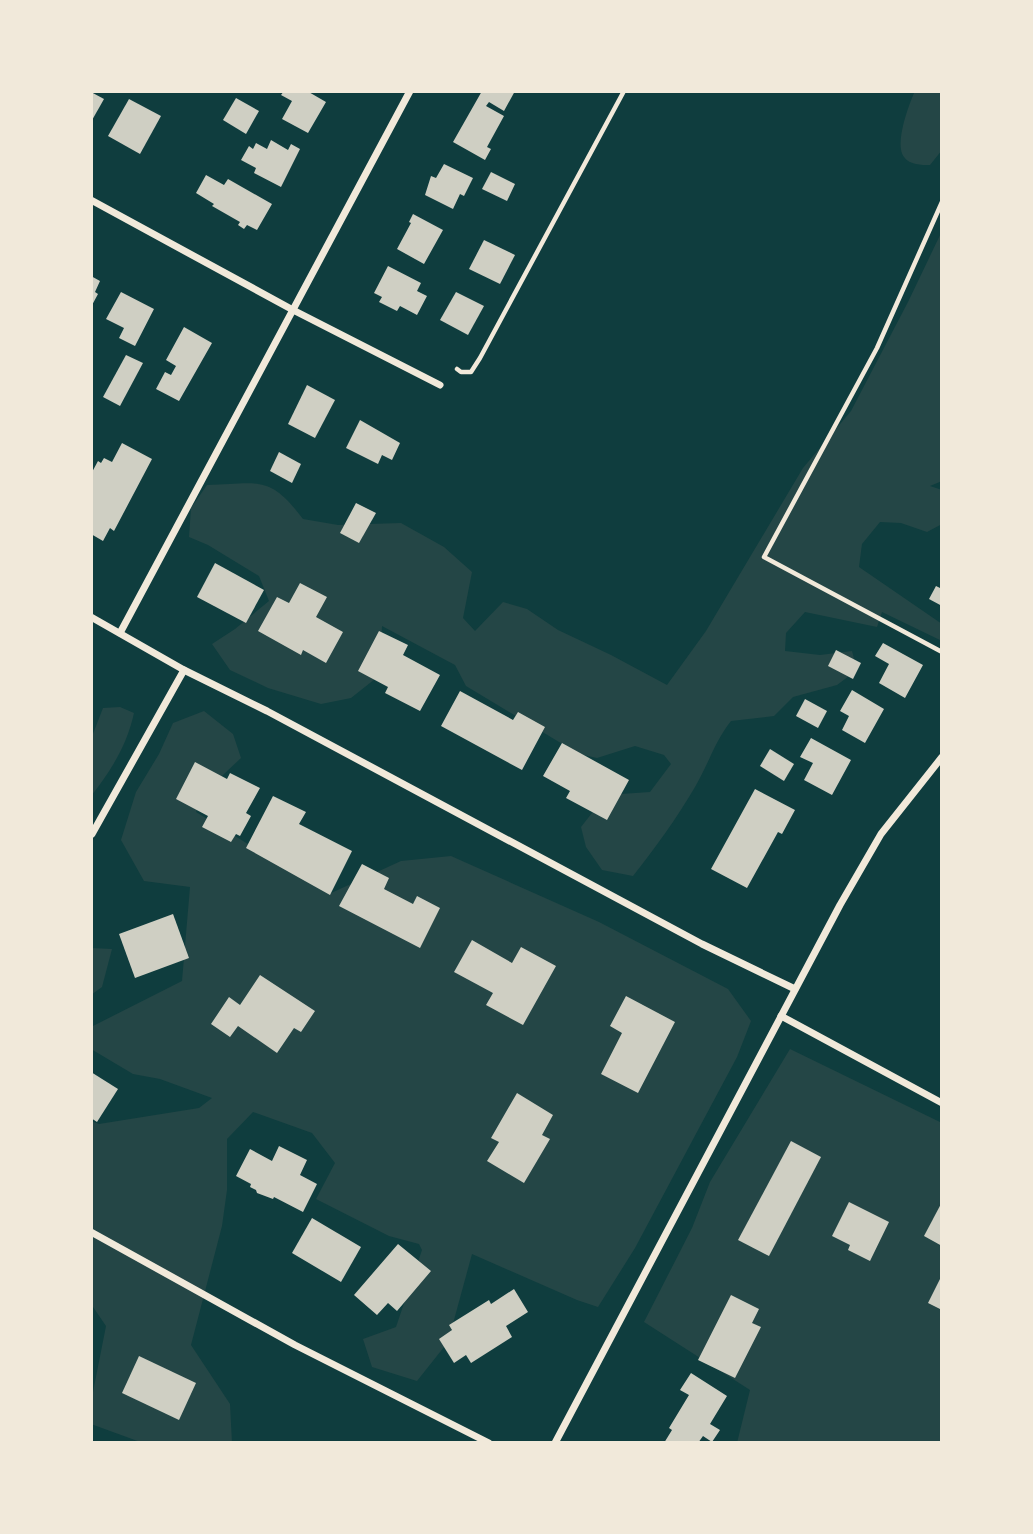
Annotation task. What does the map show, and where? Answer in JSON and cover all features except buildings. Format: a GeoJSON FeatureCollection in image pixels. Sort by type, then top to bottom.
{"type":"FeatureCollection","features":[{"type":"Feature","properties":{"kind":"street"},"geometry":{"type":"LineString","coordinates":[[120,633],[410,91]]}},
{"type":"Feature","properties":{"kind":"street"},"geometry":{"type":"LineString","coordinates":[[91,200],[293,310],[440,385]]}},
{"type":"Feature","properties":{"kind":"street"},"geometry":{"type":"LineString","coordinates":[[91,617],[184,670],[278,717],[702,944],[795,989]]}},
{"type":"Feature","properties":{"kind":"street"},"geometry":{"type":"LineString","coordinates":[[92,834],[184,670]]}},
{"type":"Feature","properties":{"kind":"street"},"geometry":{"type":"LineString","coordinates":[[555,1443],[840,905],[881,834],[942,757]]}},
{"type":"Feature","properties":{"kind":"street"},"geometry":{"type":"LineString","coordinates":[[781,1016],[942,1103]]}},
{"type":"Feature","properties":{"kind":"street"},"geometry":{"type":"LineString","coordinates":[[91,1232],[295,1345],[489,1443]]}},
{"type":"Feature","properties":{"kind":"path"},"geometry":{"type":"LineString","coordinates":[[457,369],[471,372],[480,358],[624,91]]}},
{"type":"Feature","properties":{"kind":"path"},"geometry":{"type":"LineString","coordinates":[[942,202],[877,348],[764,557],[942,652]]}},
{"type":"Feature","properties":{"kind":"shaded area"},"geometry":{"type":"Polygon","coordinates":[[[915,91],[942,91],[942,150],[930,165],[909,162],[901,151],[903,124],[915,91]]]}},
{"type":"Feature","properties":{"kind":"shaded area"},"geometry":{"type":"Polygon","coordinates":[[[942,231],[942,481],[930,486],[942,490],[942,524],[927,532],[901,523],[880,522],[862,544],[859,567],[942,624],[942,641],[882,612],[877,627],[805,612],[786,633],[785,651],[820,655],[852,651],[857,670],[837,685],[793,697],[774,716],[731,721],[688,799],[633,876],[602,870],[586,847],[581,827],[606,795],[650,792],[671,764],[664,755],[635,746],[597,758],[579,754],[466,686],[455,665],[382,626],[380,675],[351,698],[321,704],[268,688],[230,670],[212,644],[269,601],[259,576],[208,545],[189,537],[191,508],[207,485],[251,483],[271,488],[303,519],[338,525],[401,523],[444,547],[472,572],[463,618],[475,631],[503,602],[527,609],[558,630],[667,685],[706,631],[803,468],[851,411],[942,231]]]}},
{"type":"Feature","properties":{"kind":"shaded area"},"geometry":{"type":"Polygon","coordinates":[[[120,707],[134,713],[131,725],[117,757],[91,796],[91,739],[103,708],[120,707]]]}},
{"type":"Feature","properties":{"kind":"shaded area"},"geometry":{"type":"Polygon","coordinates":[[[204,711],[233,734],[241,758],[207,790],[196,812],[329,894],[401,861],[451,856],[599,922],[728,989],[751,1021],[737,1057],[635,1248],[598,1307],[472,1254],[448,1342],[417,1381],[372,1367],[363,1339],[396,1327],[422,1250],[419,1244],[389,1236],[316,1199],[335,1163],[312,1133],[253,1112],[227,1139],[227,1190],[222,1226],[191,1345],[230,1404],[232,1443],[143,1443],[91,1424],[92,1397],[106,1326],[91,1304],[91,1121],[99,1124],[199,1108],[212,1098],[160,1079],[133,1074],[91,1049],[91,1027],[182,981],[190,887],[144,881],[121,840],[136,792],[159,754],[173,723],[204,711]]]}},
{"type":"Feature","properties":{"kind":"shaded area"},"geometry":{"type":"Polygon","coordinates":[[[91,948],[112,949],[102,987],[91,995],[91,948]]]}},
{"type":"Feature","properties":{"kind":"shaded area"},"geometry":{"type":"Polygon","coordinates":[[[790,1049],[942,1123],[942,1443],[737,1443],[750,1390],[644,1322],[692,1228],[710,1182],[790,1049]]]}}]}
